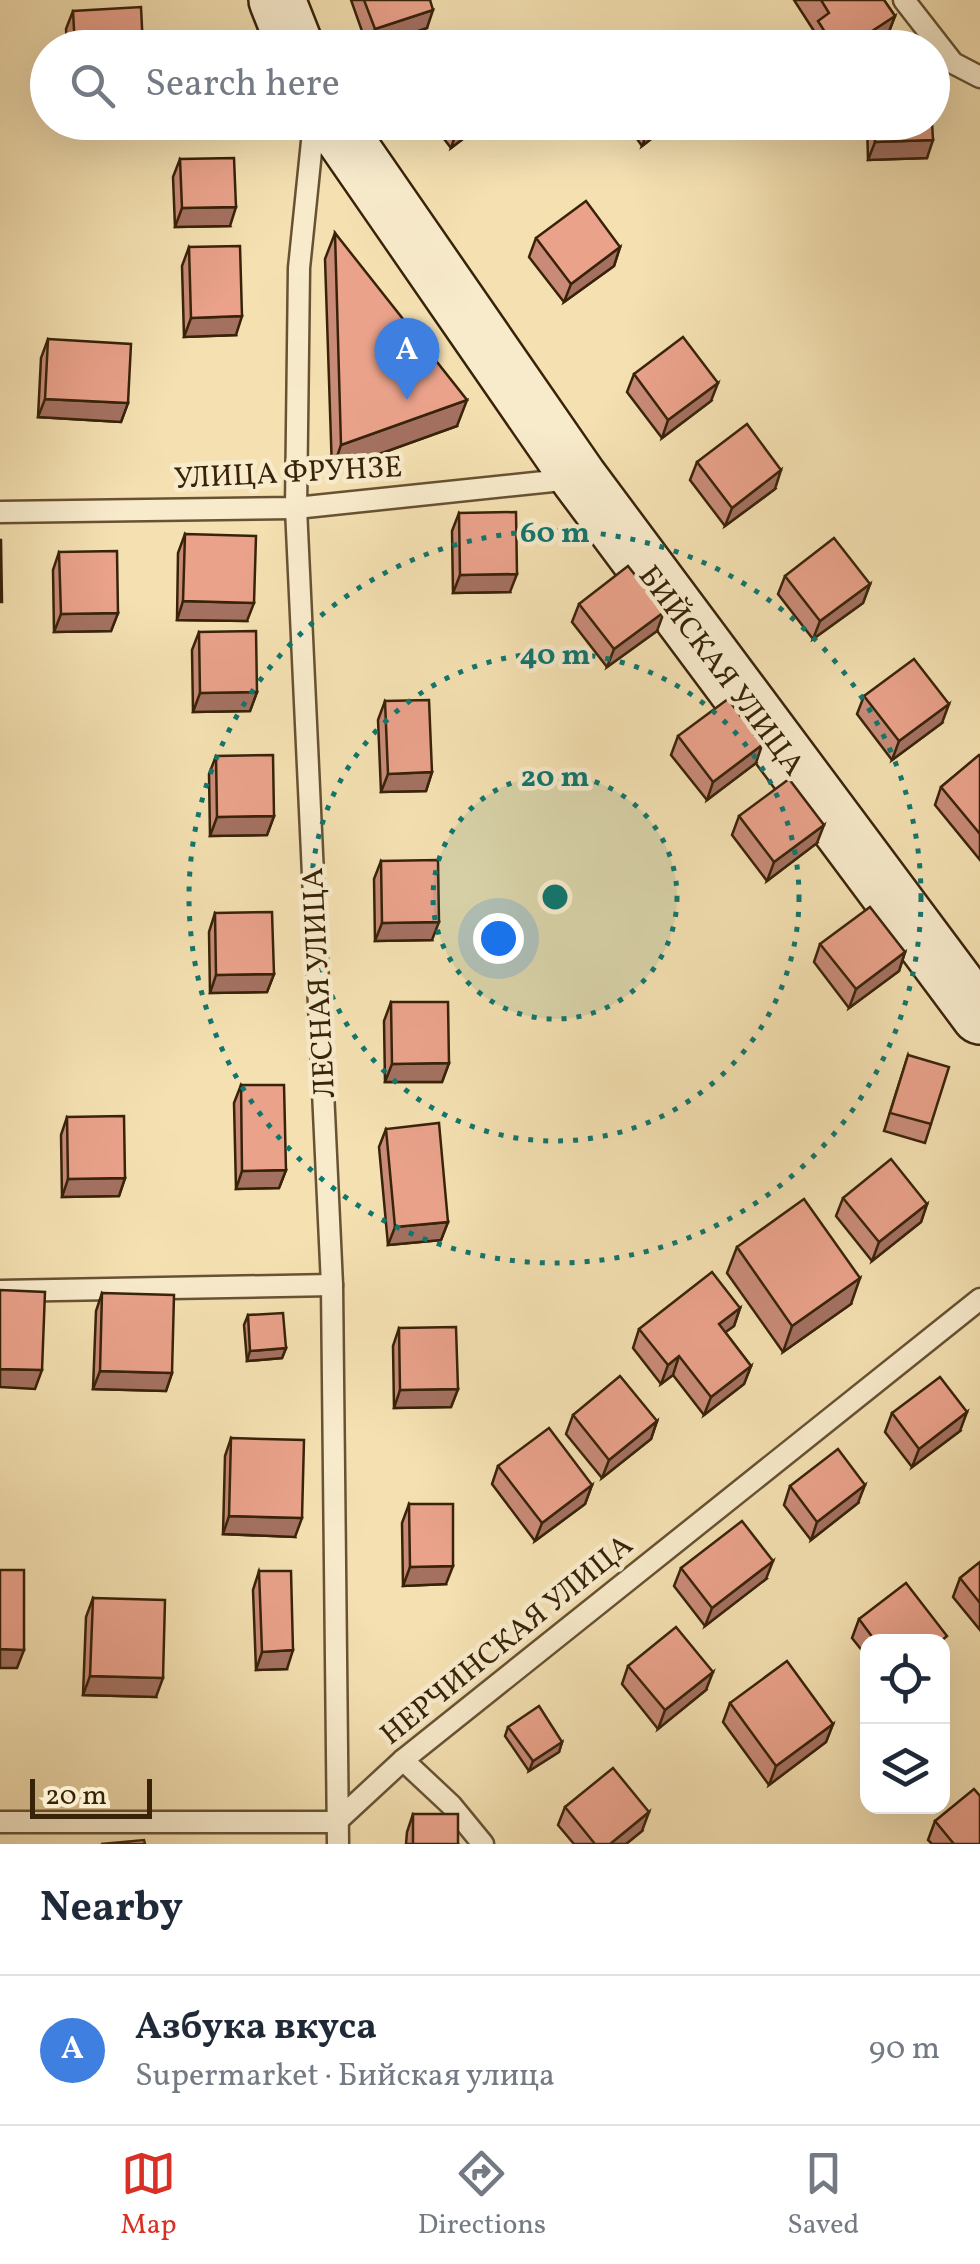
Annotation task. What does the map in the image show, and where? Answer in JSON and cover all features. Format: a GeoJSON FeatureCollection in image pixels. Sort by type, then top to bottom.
{"type":"FeatureCollection","features":[{"type":"Feature","properties":{"kind":"street"},"geometry":{"type":"LineString","coordinates":[[277,0],[289,30]]}},
{"type":"Feature","properties":{"kind":"street","name":"БИЙСКАЯ УЛИЦА"},"geometry":{"type":"LineString","coordinates":[[345,140],[579,478],[980,1016]]}},
{"type":"Feature","properties":{"kind":"lane"},"geometry":{"type":"LineString","coordinates":[[904,0],[927,30]]}},
{"type":"Feature","properties":{"kind":"lane"},"geometry":{"type":"LineString","coordinates":[[950,60],[980,78]]}},
{"type":"Feature","properties":{"kind":"lane","name":"ЛЕСНАЯ УЛИЦА"},"geometry":{"type":"LineString","coordinates":[[312,140],[299,268],[296,508],[332,1284],[338,1844]]}},
{"type":"Feature","properties":{"kind":"lane","name":"УЛИЦА ФРУНЗЕ"},"geometry":{"type":"LineString","coordinates":[[0,512],[296,508],[579,478]]}},
{"type":"Feature","properties":{"kind":"lane"},"geometry":{"type":"LineString","coordinates":[[0,1291],[332,1284]]}},
{"type":"Feature","properties":{"kind":"lane","name":"НЕРЧИНСКАЯ УЛИЦА"},"geometry":{"type":"LineString","coordinates":[[336,1822],[402,1760],[980,1299]]}},
{"type":"Feature","properties":{"kind":"lane"},"geometry":{"type":"LineString","coordinates":[[402,1760],[451,1805],[483,1844]]}},
{"type":"Feature","properties":{"kind":"lane"},"geometry":{"type":"LineString","coordinates":[[0,1822],[336,1822]]}},
{"type":"Feature","properties":{"kind":"building"},"geometry":{"type":"Polygon","coordinates":[[[364,0],[430,0],[433,10],[375,29],[364,0]]]}},
{"type":"Feature","properties":{"kind":"building"},"geometry":{"type":"Polygon","coordinates":[[[821,0],[884,0],[895,16],[874,30],[824,30],[818,21],[829,13],[821,0]]]}},
{"type":"Feature","properties":{"kind":"building"},"geometry":{"type":"Polygon","coordinates":[[[141,7],[142,30],[74,30],[73,11],[141,7]]]}},
{"type":"Feature","properties":{"kind":"building"},"geometry":{"type":"Polygon","coordinates":[[[234,158],[236,207],[182,208],[180,159],[234,158]]]}},
{"type":"Feature","properties":{"kind":"building"},"geometry":{"type":"Polygon","coordinates":[[[586,201],[620,247],[571,284],[536,238],[586,201]]]}},
{"type":"Feature","properties":{"kind":"building"},"geometry":{"type":"Polygon","coordinates":[[[335,233],[467,400],[341,445],[335,233]]]}},
{"type":"Feature","properties":{"kind":"building"},"geometry":{"type":"Polygon","coordinates":[[[240,246],[242,316],[191,318],[189,247],[240,246]]]}},
{"type":"Feature","properties":{"kind":"building"},"geometry":{"type":"Polygon","coordinates":[[[683,337],[718,383],[668,420],[634,374],[683,337]]]}},
{"type":"Feature","properties":{"kind":"building"},"geometry":{"type":"Polygon","coordinates":[[[48,339],[131,344],[128,403],[45,399],[48,339]]]}},
{"type":"Feature","properties":{"kind":"building"},"geometry":{"type":"Polygon","coordinates":[[[747,424],[781,470],[732,508],[697,462],[747,424]]]}},
{"type":"Feature","properties":{"kind":"building"},"geometry":{"type":"Polygon","coordinates":[[[516,512],[517,574],[460,575],[459,513],[516,512]]]}},
{"type":"Feature","properties":{"kind":"building"},"geometry":{"type":"Polygon","coordinates":[[[185,534],[256,536],[254,603],[183,601],[185,534]]]}},
{"type":"Feature","properties":{"kind":"building"},"geometry":{"type":"Polygon","coordinates":[[[834,538],[870,584],[820,621],[785,576],[834,538]]]}},
{"type":"Feature","properties":{"kind":"building"},"geometry":{"type":"Polygon","coordinates":[[[1,540],[2,602],[0,602],[1,540]]]}},
{"type":"Feature","properties":{"kind":"building"},"geometry":{"type":"Polygon","coordinates":[[[117,551],[118,613],[61,614],[59,552],[117,551]]]}},
{"type":"Feature","properties":{"kind":"building"},"geometry":{"type":"Polygon","coordinates":[[[628,566],[664,612],[614,649],[579,604],[628,566]]]}},
{"type":"Feature","properties":{"kind":"building"},"geometry":{"type":"Polygon","coordinates":[[[256,631],[257,692],[200,693],[199,632],[256,631]]]}},
{"type":"Feature","properties":{"kind":"building"},"geometry":{"type":"Polygon","coordinates":[[[914,659],[949,704],[899,741],[864,696],[914,659]]]}},
{"type":"Feature","properties":{"kind":"building"},"geometry":{"type":"Polygon","coordinates":[[[728,699],[762,745],[713,782],[678,736],[728,699]]]}},
{"type":"Feature","properties":{"kind":"building"},"geometry":{"type":"Polygon","coordinates":[[[429,700],[432,772],[388,774],[385,701],[429,700]]]}},
{"type":"Feature","properties":{"kind":"building"},"geometry":{"type":"Polygon","coordinates":[[[273,755],[274,816],[217,817],[216,756],[273,755]]]}},
{"type":"Feature","properties":{"kind":"building"},"geometry":{"type":"Polygon","coordinates":[[[980,755],[980,834],[941,787],[980,755]]]}},
{"type":"Feature","properties":{"kind":"building"},"geometry":{"type":"Polygon","coordinates":[[[789,779],[824,825],[774,862],[739,816],[789,779]]]}},
{"type":"Feature","properties":{"kind":"building"},"geometry":{"type":"Polygon","coordinates":[[[438,860],[439,922],[382,923],[381,861],[438,860]]]}},
{"type":"Feature","properties":{"kind":"building"},"geometry":{"type":"Polygon","coordinates":[[[870,907],[905,952],[856,989],[820,944],[870,907]]]}},
{"type":"Feature","properties":{"kind":"building"},"geometry":{"type":"Polygon","coordinates":[[[272,912],[274,974],[216,975],[215,913],[272,912]]]}},
{"type":"Feature","properties":{"kind":"building"},"geometry":{"type":"Polygon","coordinates":[[[391,1002],[448,1002],[449,1063],[392,1064],[391,1002]]]}},
{"type":"Feature","properties":{"kind":"building"},"geometry":{"type":"Polygon","coordinates":[[[908,1055],[949,1067],[931,1124],[890,1113],[908,1055]]]}},
{"type":"Feature","properties":{"kind":"building"},"geometry":{"type":"Polygon","coordinates":[[[241,1085],[284,1085],[286,1170],[242,1171],[241,1085]]]}},
{"type":"Feature","properties":{"kind":"building"},"geometry":{"type":"Polygon","coordinates":[[[124,1116],[125,1178],[68,1179],[67,1117],[124,1116]]]}},
{"type":"Feature","properties":{"kind":"building"},"geometry":{"type":"Polygon","coordinates":[[[439,1123],[448,1222],[395,1227],[386,1129],[439,1123]]]}},
{"type":"Feature","properties":{"kind":"building"},"geometry":{"type":"Polygon","coordinates":[[[891,1159],[927,1204],[879,1242],[843,1198],[891,1159]]]}},
{"type":"Feature","properties":{"kind":"building"},"geometry":{"type":"Polygon","coordinates":[[[804,1199],[860,1278],[792,1326],[737,1247],[804,1199]]]}},
{"type":"Feature","properties":{"kind":"building"},"geometry":{"type":"Polygon","coordinates":[[[712,1272],[740,1308],[719,1324],[751,1366],[711,1397],[679,1356],[668,1365],[639,1329],[712,1272]]]}},
{"type":"Feature","properties":{"kind":"building"},"geometry":{"type":"Polygon","coordinates":[[[0,1290],[45,1292],[42,1370],[0,1369],[0,1290]]]}},
{"type":"Feature","properties":{"kind":"building"},"geometry":{"type":"Polygon","coordinates":[[[102,1293],[174,1295],[172,1373],[100,1371],[102,1293]]]}},
{"type":"Feature","properties":{"kind":"building"},"geometry":{"type":"Polygon","coordinates":[[[283,1313],[286,1348],[250,1351],[248,1315],[283,1313]]]}},
{"type":"Feature","properties":{"kind":"building"},"geometry":{"type":"Polygon","coordinates":[[[456,1327],[458,1389],[400,1390],[399,1328],[456,1327]]]}},
{"type":"Feature","properties":{"kind":"building"},"geometry":{"type":"Polygon","coordinates":[[[620,1376],[657,1421],[609,1460],[573,1415],[620,1376]]]}},
{"type":"Feature","properties":{"kind":"building"},"geometry":{"type":"Polygon","coordinates":[[[940,1377],[967,1412],[919,1449],[892,1413],[940,1377]]]}},
{"type":"Feature","properties":{"kind":"building"},"geometry":{"type":"Polygon","coordinates":[[[549,1428],[592,1485],[542,1523],[498,1466],[549,1428]]]}},
{"type":"Feature","properties":{"kind":"building"},"geometry":{"type":"Polygon","coordinates":[[[231,1438],[304,1440],[302,1518],[229,1516],[231,1438]]]}},
{"type":"Feature","properties":{"kind":"building"},"geometry":{"type":"Polygon","coordinates":[[[838,1449],[865,1485],[817,1522],[790,1486],[838,1449]]]}},
{"type":"Feature","properties":{"kind":"building"},"geometry":{"type":"Polygon","coordinates":[[[409,1504],[453,1504],[453,1566],[410,1567],[409,1504]]]}},
{"type":"Feature","properties":{"kind":"building"},"geometry":{"type":"Polygon","coordinates":[[[742,1521],[773,1561],[712,1608],[681,1568],[742,1521]]]}},
{"type":"Feature","properties":{"kind":"building"},"geometry":{"type":"Polygon","coordinates":[[[980,1562],[980,1603],[960,1578],[980,1562]]]}},
{"type":"Feature","properties":{"kind":"building"},"geometry":{"type":"Polygon","coordinates":[[[0,1570],[24,1570],[24,1650],[0,1649],[0,1570]]]}},
{"type":"Feature","properties":{"kind":"building"},"geometry":{"type":"Polygon","coordinates":[[[259,1571],[291,1571],[293,1650],[262,1652],[259,1571]]]}},
{"type":"Feature","properties":{"kind":"building"},"geometry":{"type":"Polygon","coordinates":[[[906,1583],[945,1634],[870,1634],[859,1619],[906,1583]]]}},
{"type":"Feature","properties":{"kind":"building"},"geometry":{"type":"Polygon","coordinates":[[[93,1598],[165,1600],[163,1678],[90,1676],[93,1598]]]}},
{"type":"Feature","properties":{"kind":"building"},"geometry":{"type":"Polygon","coordinates":[[[676,1627],[713,1672],[665,1710],[628,1666],[676,1627]]]}},
{"type":"Feature","properties":{"kind":"building"},"geometry":{"type":"Polygon","coordinates":[[[787,1661],[833,1724],[776,1766],[730,1703],[787,1661]]]}},
{"type":"Feature","properties":{"kind":"building"},"geometry":{"type":"Polygon","coordinates":[[[539,1706],[562,1742],[533,1761],[508,1727],[539,1706]]]}},
{"type":"Feature","properties":{"kind":"building"},"geometry":{"type":"Polygon","coordinates":[[[613,1768],[649,1812],[610,1844],[595,1844],[565,1807],[613,1768]]]}},
{"type":"Feature","properties":{"kind":"building"},"geometry":{"type":"Polygon","coordinates":[[[974,1789],[980,1796],[980,1844],[954,1844],[935,1821],[950,1814],[950,1809],[974,1789]]]}},
{"type":"Feature","properties":{"kind":"building"},"geometry":{"type":"Polygon","coordinates":[[[413,1814],[458,1814],[458,1844],[413,1844],[413,1814]]]}},
{"type":"Feature","properties":{"kind":"building"},"geometry":{"type":"Polygon","coordinates":[[[144,1840],[145,1844],[101,1844],[144,1840]]]}},
{"type":"Feature","properties":{"kind":"place","name":"Азбука вкуса"},"geometry":{"type":"Point","coordinates":[407,400]}}]}
